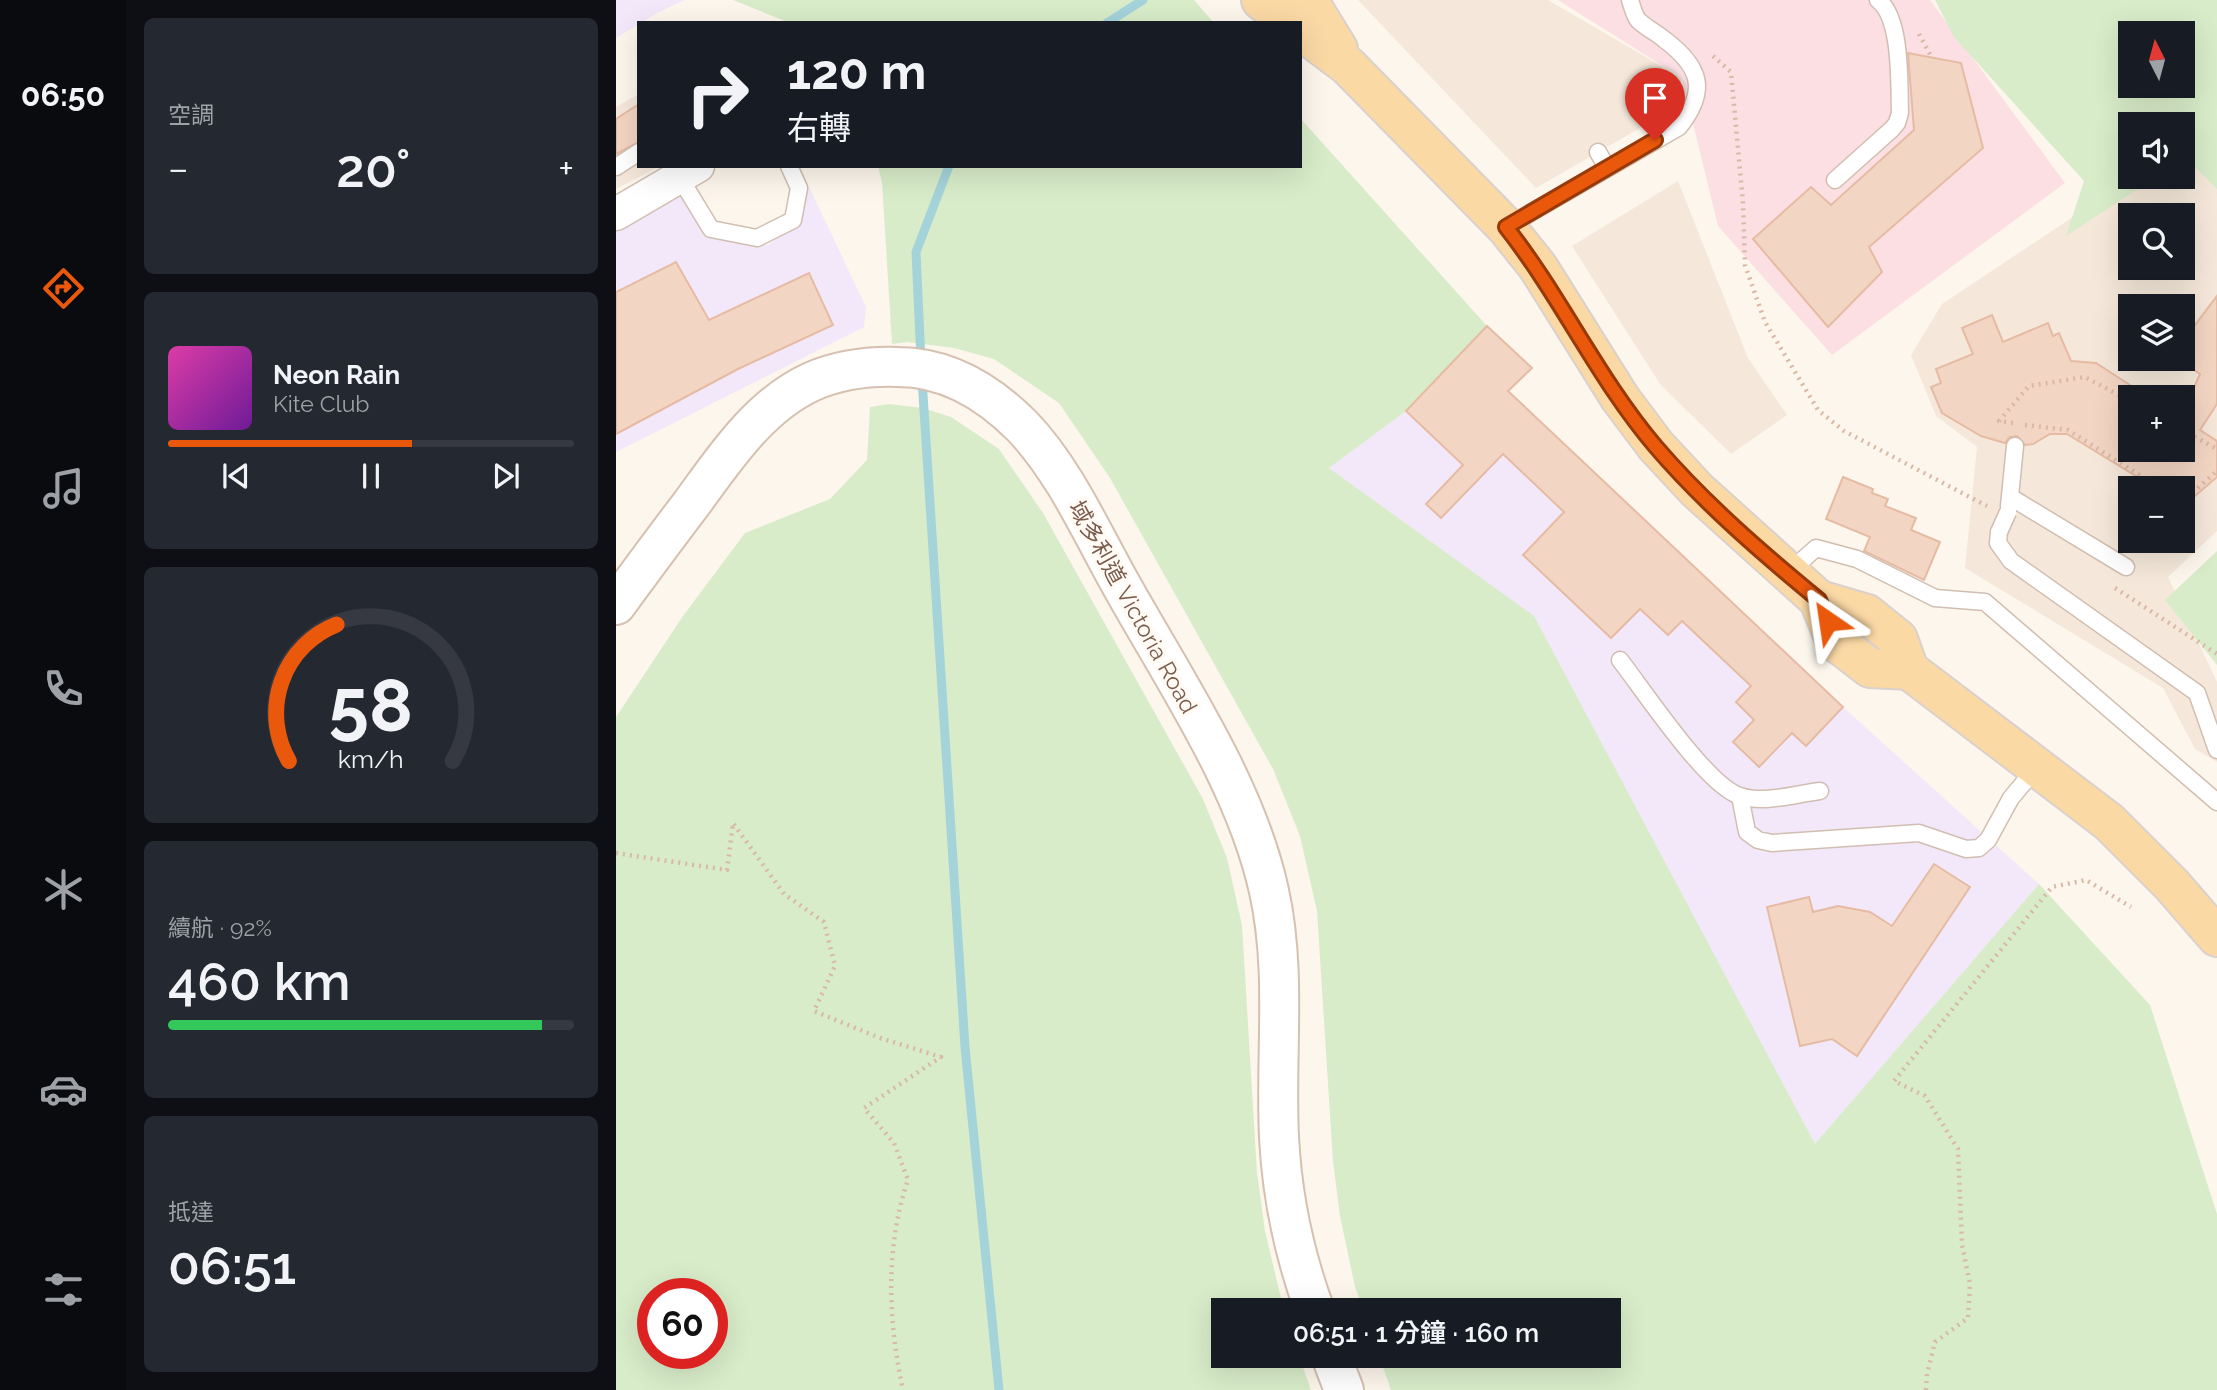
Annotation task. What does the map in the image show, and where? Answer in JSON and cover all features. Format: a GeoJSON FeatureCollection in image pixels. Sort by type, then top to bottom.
{"type":"FeatureCollection","features":[{"type":"Feature","properties":{"kind":"main road"},"geometry":{"type":"LineString","coordinates":[[1261,0],[1288,21]]}},
{"type":"Feature","properties":{"kind":"main road"},"geometry":{"type":"LineString","coordinates":[[1308,0],[1348,66]]}},
{"type":"Feature","properties":{"kind":"main road"},"geometry":{"type":"LineString","coordinates":[[1302,32],[1348,66],[1506,227],[1538,267],[1620,398],[1656,446],[1697,490],[1819,600],[1836,642],[1870,668],[1909,670],[2109,822],[2172,885],[2217,936]]}},
{"type":"Feature","properties":{"kind":"main road","name":"域多利道 Victoria Road"},"geometry":{"type":"LineString","coordinates":[[616,605],[750,429],[777,405],[808,384],[855,369],[909,367],[946,375],[980,391],[1023,427],[1068,491],[1200,725],[1244,815],[1262,864],[1275,928],[1278,968],[1279,1136],[1282,1175],[1292,1239],[1311,1298]]}},
{"type":"Feature","properties":{"kind":"main road"},"geometry":{"type":"LineString","coordinates":[[1336,1368],[1344,1390]]}},
{"type":"Feature","properties":{"kind":"street"},"geometry":{"type":"LineString","coordinates":[[616,214],[689,172]]}},
{"type":"Feature","properties":{"kind":"lane"},"geometry":{"type":"LineString","coordinates":[[1506,227],[1679,127],[1693,110],[1698,98],[1695,71],[1674,48],[1636,19],[1629,0]]}},
{"type":"Feature","properties":{"kind":"lane"},"geometry":{"type":"LineString","coordinates":[[1835,180],[1898,123],[1900,113],[1896,37],[1890,16],[1878,0]]}},
{"type":"Feature","properties":{"kind":"lane"},"geometry":{"type":"LineString","coordinates":[[1598,152],[1607,168]]}},
{"type":"Feature","properties":{"kind":"lane"},"geometry":{"type":"LineString","coordinates":[[616,167],[637,153]]}},
{"type":"Feature","properties":{"kind":"lane"},"geometry":{"type":"LineString","coordinates":[[689,172],[711,229],[757,238],[793,220],[799,188],[790,168]]}},
{"type":"Feature","properties":{"kind":"lane"},"geometry":{"type":"LineString","coordinates":[[2015,446],[1998,544],[2011,561],[2197,693],[2217,750]]}},
{"type":"Feature","properties":{"kind":"lane"},"geometry":{"type":"LineString","coordinates":[[2004,507],[2126,567]]}},
{"type":"Feature","properties":{"kind":"lane"},"geometry":{"type":"LineString","coordinates":[[1787,573],[1816,548],[1857,559],[1935,598],[1985,602],[2217,802]]}},
{"type":"Feature","properties":{"kind":"lane"},"geometry":{"type":"LineString","coordinates":[[1620,660],[1706,771],[1723,788],[1740,796],[1766,799],[1820,791]]}},
{"type":"Feature","properties":{"kind":"lane"},"geometry":{"type":"LineString","coordinates":[[1740,796],[1747,832],[1758,841],[1772,843],[1919,833],[1966,849],[1979,848],[1988,840],[2011,797],[2037,767]]}},
{"type":"Feature","properties":{"kind":"path"},"geometry":{"type":"LineString","coordinates":[[1703,47],[1731,72],[1743,203],[1745,265],[1765,322],[1818,410],[1844,431],[2004,507]]}},
{"type":"Feature","properties":{"kind":"path"},"geometry":{"type":"LineString","coordinates":[[2118,395],[2085,377],[2029,386],[1999,422],[2068,430],[2118,462]]}},
{"type":"Feature","properties":{"kind":"path"},"geometry":{"type":"LineString","coordinates":[[2195,437],[2217,449]]}},
{"type":"Feature","properties":{"kind":"path"},"geometry":{"type":"LineString","coordinates":[[2119,462],[2141,476]]}},
{"type":"Feature","properties":{"kind":"path"},"geometry":{"type":"LineString","coordinates":[[2195,490],[2217,471]]}},
{"type":"Feature","properties":{"kind":"path"},"geometry":{"type":"LineString","coordinates":[[2113,587],[2217,654]]}},
{"type":"Feature","properties":{"kind":"path"},"geometry":{"type":"LineString","coordinates":[[616,853],[727,870],[733,823],[784,894],[824,922],[835,966],[814,1011],[880,1038],[942,1057],[864,1108],[894,1143],[908,1180],[897,1212],[891,1267],[894,1351],[903,1390]]}},
{"type":"Feature","properties":{"kind":"path"},"geometry":{"type":"LineString","coordinates":[[1926,1390],[1935,1342],[1968,1318],[1970,1284],[1962,1245],[1958,1149],[1925,1096],[1894,1081],[2052,887],[2085,880],[2131,907]]}},
{"type":"Feature","properties":{"kind":"shaded area"},"geometry":{"type":"Polygon","coordinates":[[[616,0],[685,0],[644,21],[637,21],[637,25],[616,38],[616,0]]]}},
{"type":"Feature","properties":{"kind":"shaded area"},"geometry":{"type":"Polygon","coordinates":[[[1358,0],[1548,0],[1682,78],[1678,96],[1659,117],[1536,188],[1358,0]]]}},
{"type":"Feature","properties":{"kind":"shaded area"},"geometry":{"type":"Polygon","coordinates":[[[1558,0],[1930,0],[2065,183],[1832,355],[1718,226],[1682,78],[1558,0]]]}},
{"type":"Feature","properties":{"kind":"shaded area"},"geometry":{"type":"Polygon","coordinates":[[[637,95],[637,168],[656,168],[616,189],[616,107],[637,95]]]}},
{"type":"Feature","properties":{"kind":"shaded area"},"geometry":{"type":"Polygon","coordinates":[[[2195,165],[2217,183],[2217,531],[2195,552],[2195,476],[2118,476],[2118,553],[2194,553],[2168,577],[2217,682],[2217,762],[2195,749],[2163,688],[1965,568],[1977,447],[1936,416],[1911,355],[1942,304],[2118,187],[2195,189],[2195,165]]]}},
{"type":"Feature","properties":{"kind":"shaded area"},"geometry":{"type":"Polygon","coordinates":[[[1678,181],[1748,358],[1787,415],[1731,454],[1660,384],[1572,246],[1678,181]]]}},
{"type":"Feature","properties":{"kind":"shaded area"},"geometry":{"type":"Polygon","coordinates":[[[809,187],[866,307],[864,327],[616,452],[616,223],[682,188],[711,235],[768,245],[799,221],[809,187]]]}},
{"type":"Feature","properties":{"kind":"shaded area"},"geometry":{"type":"Polygon","coordinates":[[[1487,326],[1532,368],[1509,392],[1843,707],[2039,884],[1815,1145],[1534,617],[1329,468],[1406,411],[1487,326]]]}},
{"type":"Feature","properties":{"kind":"green space"},"geometry":{"type":"Polygon","coordinates":[[[733,0],[1194,0],[1212,21],[785,21],[733,0]]]}},
{"type":"Feature","properties":{"kind":"green space"},"geometry":{"type":"Polygon","coordinates":[[[1935,0],[2217,0],[2217,189],[2195,167],[2195,112],[2118,112],[2118,189],[2138,189],[2066,236],[2084,181],[1954,37],[1935,0]]]}},
{"type":"Feature","properties":{"kind":"green space"},"geometry":{"type":"Polygon","coordinates":[[[1302,120],[1487,326],[1406,411],[1329,468],[1534,616],[1815,1144],[2039,884],[2150,1005],[2217,1214],[2217,1390],[1391,1390],[1383,1368],[1621,1368],[1621,1298],[1359,1298],[1340,1216],[1333,1162],[1317,911],[1300,836],[1273,769],[1110,478],[1059,403],[994,359],[954,348],[907,342],[892,344],[882,183],[878,168],[1302,168],[1302,120]]]}},
{"type":"Feature","properties":{"kind":"green space"},"geometry":{"type":"Polygon","coordinates":[[[889,404],[923,408],[951,417],[999,449],[1043,513],[1203,799],[1227,858],[1242,925],[1257,1173],[1265,1231],[1281,1298],[1211,1298],[1211,1368],[1303,1368],[1311,1390],[616,1390],[616,717],[683,616],[745,533],[830,499],[867,460],[870,407],[889,404]]]}},
{"type":"Feature","properties":{"kind":"green space"},"geometry":{"type":"Polygon","coordinates":[[[2217,551],[2217,665],[2165,600],[2217,551]]]}},
{"type":"Feature","properties":{"kind":"building"},"geometry":{"type":"Polygon","coordinates":[[[1908,53],[1961,63],[1983,148],[1869,247],[1882,272],[1828,327],[1753,239],[1811,187],[1831,205],[1914,130],[1908,53]]]}},
{"type":"Feature","properties":{"kind":"building"},"geometry":{"type":"Polygon","coordinates":[[[637,105],[637,143],[616,154],[616,119],[637,105]]]}},
{"type":"Feature","properties":{"kind":"building"},"geometry":{"type":"Polygon","coordinates":[[[676,262],[709,320],[809,273],[833,325],[738,369],[616,434],[616,292],[676,262]]]}},
{"type":"Feature","properties":{"kind":"building"},"geometry":{"type":"Polygon","coordinates":[[[2217,296],[2217,404],[2200,430],[2217,441],[2217,477],[2195,496],[2195,476],[2136,476],[2067,434],[2050,434],[2033,444],[2025,445],[2017,436],[2010,437],[2005,443],[1981,436],[1942,413],[1931,387],[1941,383],[1936,369],[1973,354],[1962,328],[1992,315],[2003,342],[2048,323],[2053,336],[2059,333],[2071,361],[2096,363],[2130,385],[2118,385],[2118,462],[2195,462],[2195,385],[2200,374],[2195,371],[2195,325],[2217,296]]]}},
{"type":"Feature","properties":{"kind":"building"},"geometry":{"type":"Polygon","coordinates":[[[1487,326],[1532,368],[1508,391],[1843,707],[1806,746],[1792,733],[1759,767],[1733,742],[1754,720],[1736,702],[1751,686],[1682,621],[1668,635],[1640,609],[1611,638],[1523,555],[1564,512],[1503,454],[1441,518],[1426,504],[1463,465],[1406,411],[1487,326]]]}},
{"type":"Feature","properties":{"kind":"building"},"geometry":{"type":"Polygon","coordinates":[[[1843,477],[1873,489],[1872,493],[1888,499],[1885,506],[1916,518],[1911,530],[1940,542],[1924,580],[1864,551],[1870,537],[1826,519],[1843,477]]]}},
{"type":"Feature","properties":{"kind":"building"},"geometry":{"type":"Polygon","coordinates":[[[1934,864],[1970,887],[1857,1056],[1832,1039],[1800,1046],[1767,907],[1809,897],[1813,912],[1838,906],[1870,912],[1892,926],[1934,864]]]}},
{"type":"Feature","properties":{"kind":"waterway"},"geometry":{"type":"LineString","coordinates":[[1110,21],[1143,0]]}},
{"type":"Feature","properties":{"kind":"waterway"},"geometry":{"type":"LineString","coordinates":[[921,361],[916,252],[948,168]]}},
{"type":"Feature","properties":{"kind":"waterway"},"geometry":{"type":"LineString","coordinates":[[922,379],[965,1047],[999,1390]]}},
{"type":"Feature","properties":{"kind":"route"},"geometry":{"type":"LineString","coordinates":[[1655,140],[1506,227],[1538,267],[1620,398],[1656,446],[1697,490],[1819,600],[1828,621]]}}]}
